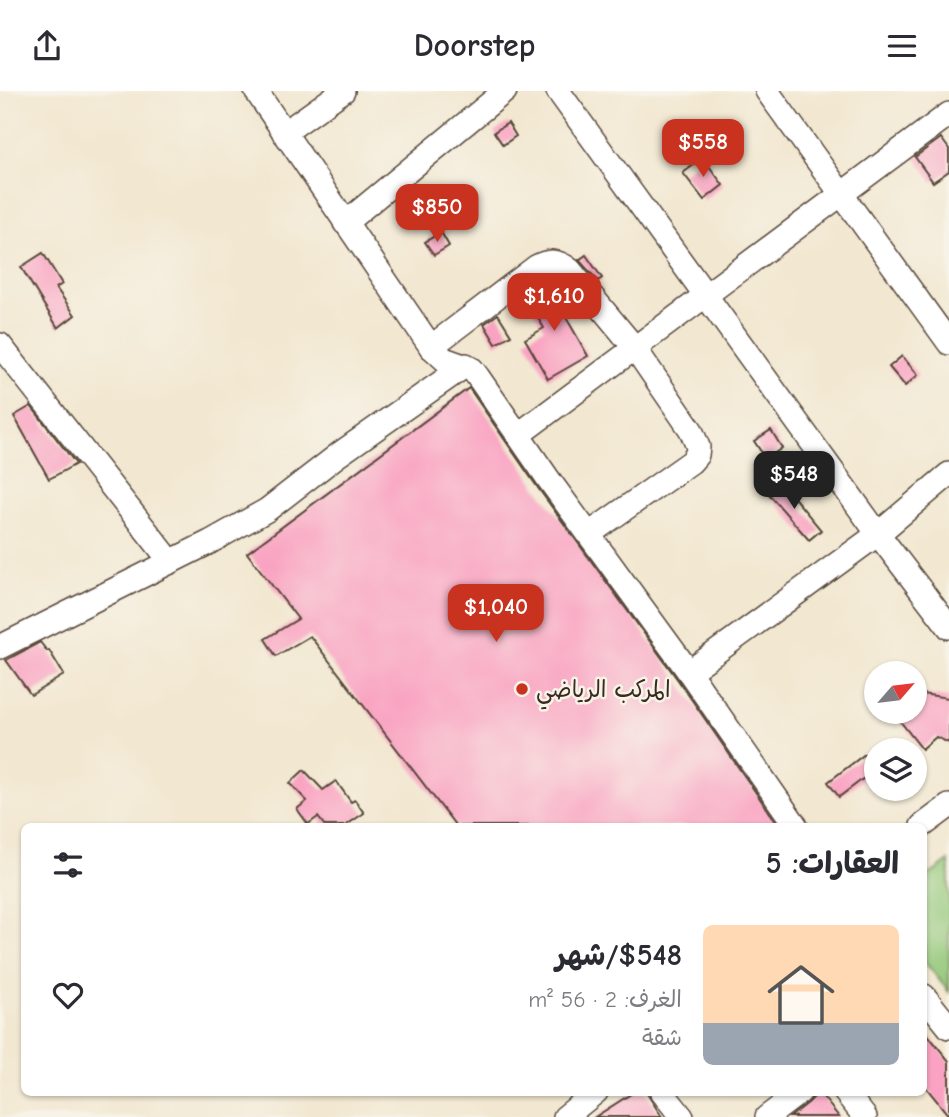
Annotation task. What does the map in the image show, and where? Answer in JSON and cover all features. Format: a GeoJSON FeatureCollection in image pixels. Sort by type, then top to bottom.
{"type":"FeatureCollection","features":[{"type":"Feature","properties":{"kind":"street"},"geometry":{"type":"LineString","coordinates":[[256,91],[431,347],[444,359],[466,365],[478,377],[794,823]]}},
{"type":"Feature","properties":{"kind":"street"},"geometry":{"type":"LineString","coordinates":[[284,133],[343,91]]}},
{"type":"Feature","properties":{"kind":"street"},"geometry":{"type":"LineString","coordinates":[[345,223],[505,91]]}},
{"type":"Feature","properties":{"kind":"street"},"geometry":{"type":"LineString","coordinates":[[558,91],[949,628]]}},
{"type":"Feature","properties":{"kind":"street"},"geometry":{"type":"LineString","coordinates":[[767,91],[949,343]]}},
{"type":"Feature","properties":{"kind":"street"},"geometry":{"type":"LineString","coordinates":[[518,435],[949,114]]}},
{"type":"Feature","properties":{"kind":"street"},"geometry":{"type":"LineString","coordinates":[[431,347],[536,267],[553,262],[563,264],[570,270],[634,347],[691,430],[698,447],[697,455],[691,462],[589,534]]}},
{"type":"Feature","properties":{"kind":"street"},"geometry":{"type":"LineString","coordinates":[[0,345],[170,562]]}},
{"type":"Feature","properties":{"kind":"street"},"geometry":{"type":"LineString","coordinates":[[0,647],[267,510],[338,455],[466,365]]}},
{"type":"Feature","properties":{"kind":"street"},"geometry":{"type":"LineString","coordinates":[[689,672],[878,534],[949,474]]}},
{"type":"Feature","properties":{"kind":"street"},"geometry":{"type":"LineString","coordinates":[[926,823],[949,806]]}},
{"type":"Feature","properties":{"kind":"street"},"geometry":{"type":"LineString","coordinates":[[927,1001],[949,1027]]}},
{"type":"Feature","properties":{"kind":"street"},"geometry":{"type":"LineString","coordinates":[[565,1117],[591,1096]]}},
{"type":"Feature","properties":{"kind":"street"},"geometry":{"type":"LineString","coordinates":[[665,1096],[682,1117]]}},
{"type":"Feature","properties":{"kind":"street"},"geometry":{"type":"LineString","coordinates":[[767,1117],[795,1096]]}},
{"type":"Feature","properties":{"kind":"street"},"geometry":{"type":"LineString","coordinates":[[848,1096],[865,1117]]}},
{"type":"Feature","properties":{"kind":"green space"},"geometry":{"type":"Polygon","coordinates":[[[949,861],[949,992],[927,965],[927,877],[949,861]]]}},
{"type":"Feature","properties":{"kind":"building"},"geometry":{"type":"Polygon","coordinates":[[[508,123],[516,136],[503,145],[494,132],[508,123]]]}},
{"type":"Feature","properties":{"kind":"building"},"geometry":{"type":"Polygon","coordinates":[[[941,138],[949,149],[949,171],[933,182],[915,157],[941,138]]]}},
{"type":"Feature","properties":{"kind":"building"},"geometry":{"type":"Polygon","coordinates":[[[703,158],[723,185],[704,200],[683,173],[703,158]]]}},
{"type":"Feature","properties":{"kind":"building"},"geometry":{"type":"Polygon","coordinates":[[[441,232],[449,246],[434,255],[425,242],[441,232]]]}},
{"type":"Feature","properties":{"kind":"building"},"geometry":{"type":"Polygon","coordinates":[[[43,253],[62,284],[56,288],[75,315],[58,328],[21,267],[43,253]]]}},
{"type":"Feature","properties":{"kind":"building"},"geometry":{"type":"Polygon","coordinates":[[[586,255],[602,278],[598,281],[579,260],[586,255]]]}},
{"type":"Feature","properties":{"kind":"building"},"geometry":{"type":"Polygon","coordinates":[[[537,284],[549,302],[566,287],[577,300],[563,312],[588,356],[548,379],[525,339],[544,328],[523,294],[537,284]]]}},
{"type":"Feature","properties":{"kind":"building"},"geometry":{"type":"Polygon","coordinates":[[[498,314],[511,335],[496,344],[484,324],[498,314]]]}},
{"type":"Feature","properties":{"kind":"building"},"geometry":{"type":"Polygon","coordinates":[[[902,356],[918,375],[905,386],[889,367],[902,356]]]}},
{"type":"Feature","properties":{"kind":"building","name":"المركب الرياضي"},"geometry":{"type":"Polygon","coordinates":[[[469,388],[777,823],[454,823],[310,636],[276,656],[265,639],[298,619],[247,553],[469,388]]]}},
{"type":"Feature","properties":{"kind":"building"},"geometry":{"type":"Polygon","coordinates":[[[31,406],[76,464],[49,479],[14,416],[31,406]]]}},
{"type":"Feature","properties":{"kind":"building"},"geometry":{"type":"Polygon","coordinates":[[[771,430],[782,448],[766,459],[754,441],[771,430]]]}},
{"type":"Feature","properties":{"kind":"building"},"geometry":{"type":"Polygon","coordinates":[[[781,482],[821,530],[809,540],[768,493],[781,482]]]}},
{"type":"Feature","properties":{"kind":"building"},"geometry":{"type":"Polygon","coordinates":[[[40,642],[49,650],[64,675],[31,695],[6,660],[40,642]]]}},
{"type":"Feature","properties":{"kind":"building"},"geometry":{"type":"Polygon","coordinates":[[[928,695],[949,698],[949,743],[936,737],[927,745],[927,738],[913,738],[903,725],[928,725],[928,695]]]}},
{"type":"Feature","properties":{"kind":"building"},"geometry":{"type":"Polygon","coordinates":[[[864,755],[864,778],[839,797],[828,782],[864,755]]]}},
{"type":"Feature","properties":{"kind":"building"},"geometry":{"type":"Polygon","coordinates":[[[304,770],[323,790],[336,781],[351,802],[355,800],[364,813],[349,823],[323,823],[318,817],[307,823],[297,809],[307,801],[290,783],[304,770]]]}},
{"type":"Feature","properties":{"kind":"building"},"geometry":{"type":"Polygon","coordinates":[[[927,1034],[949,1061],[949,1116],[927,1089],[927,1034]]]}},
{"type":"Feature","properties":{"kind":"building"},"geometry":{"type":"Polygon","coordinates":[[[628,1096],[649,1096],[662,1117],[595,1117],[628,1096]]]}},
{"type":"Feature","properties":{"kind":"building"},"geometry":{"type":"Polygon","coordinates":[[[815,1096],[822,1096],[839,1117],[790,1117],[815,1096]]]}},
{"type":"Feature","properties":{"kind":"place","name":"المركب الرياضي"},"geometry":{"type":"Point","coordinates":[522,689]}}]}
